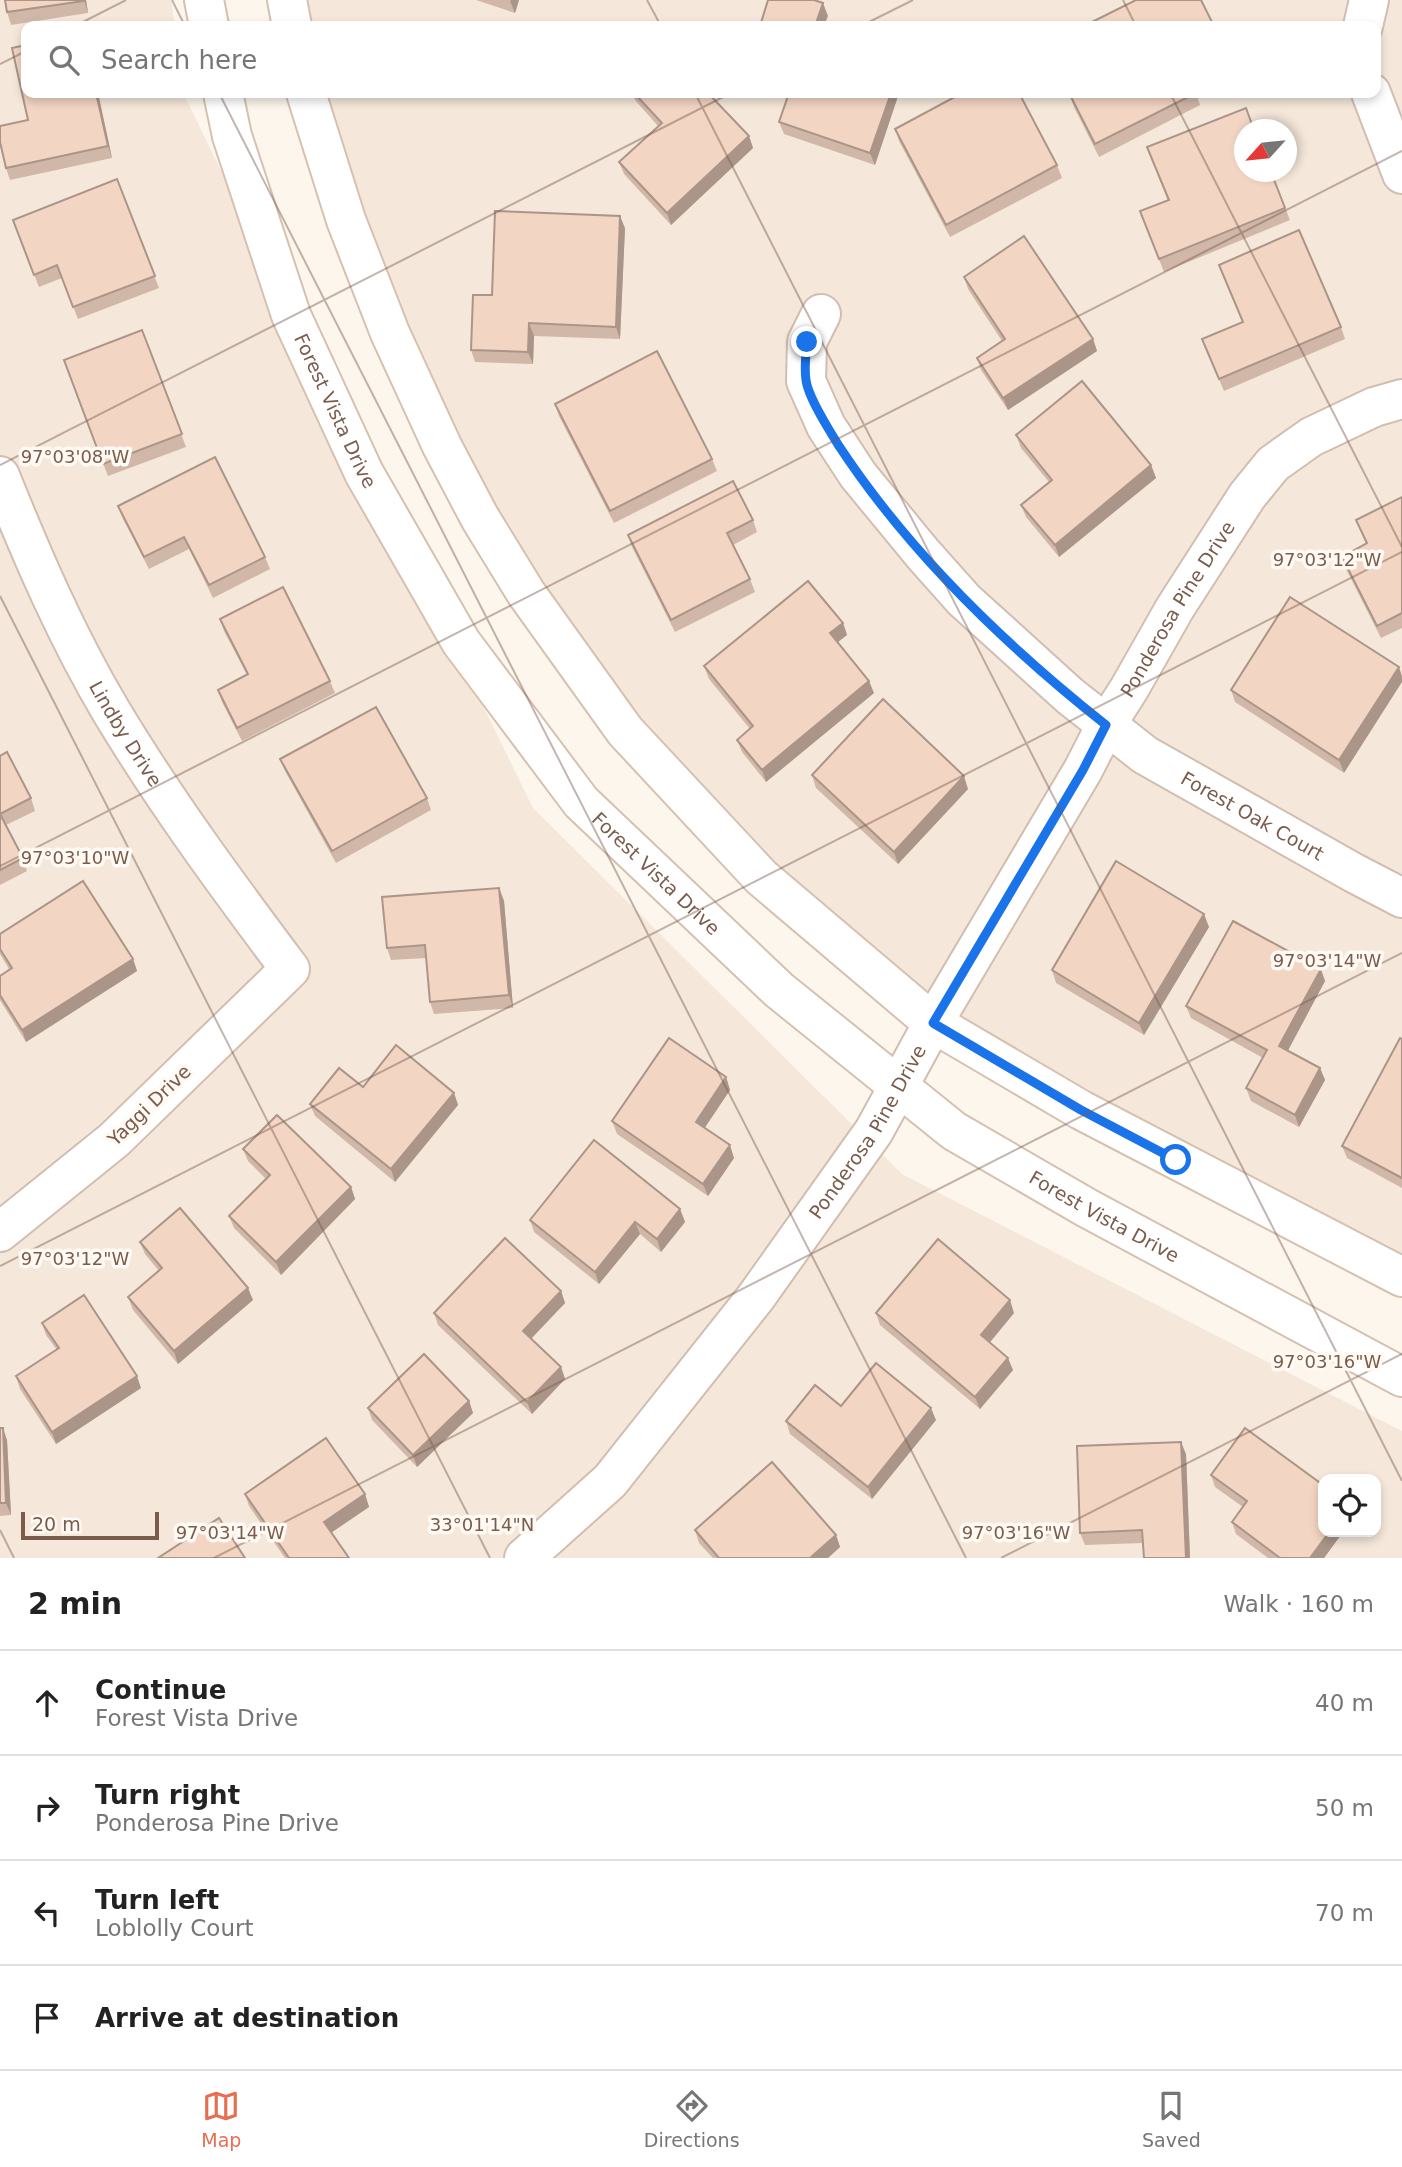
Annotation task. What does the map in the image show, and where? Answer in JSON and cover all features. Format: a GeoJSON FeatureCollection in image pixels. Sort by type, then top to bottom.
{"type":"FeatureCollection","features":[{"type":"Feature","properties":{"kind":"main road"},"geometry":{"type":"LineString","coordinates":[[204,0],[208,21]]}},
{"type":"Feature","properties":{"kind":"main road"},"geometry":{"type":"LineString","coordinates":[[287,0],[291,21]]}},
{"type":"Feature","properties":{"kind":"main road"},"geometry":{"type":"LineString","coordinates":[[1364,21],[1369,0]]}},
{"type":"Feature","properties":{"kind":"main road","name":"Forest Vista Drive"},"geometry":{"type":"LineString","coordinates":[[224,98],[232,136],[290,315],[364,473],[461,642],[581,802],[779,990],[954,1131],[1087,1208],[1402,1377]]}},
{"type":"Feature","properties":{"kind":"main road"},"geometry":{"type":"LineString","coordinates":[[308,98],[346,220],[390,333],[442,446],[480,518],[526,593],[625,732],[761,877],[933,1023],[1081,1110],[1402,1277]]}},
{"type":"Feature","properties":{"kind":"main road"},"geometry":{"type":"LineString","coordinates":[[1373,98],[1402,174]]}},
{"type":"Feature","properties":{"kind":"main road","name":"Forest Oak Court"},"geometry":{"type":"LineString","coordinates":[[821,314],[807,342],[806,381],[826,426],[858,475],[964,600],[1024,656],[1145,755],[1402,898]]}},
{"type":"Feature","properties":{"kind":"main road","name":"Ponderosa Pine Drive"},"geometry":{"type":"LineString","coordinates":[[524,1558],[610,1481],[756,1297],[874,1130],[933,1023],[1083,770],[1106,725],[1175,608],[1247,496],[1273,464],[1311,437],[1374,407],[1402,399]]}},
{"type":"Feature","properties":{"kind":"main road","name":"Lindby Drive"},"geometry":{"type":"LineString","coordinates":[[0,476],[38,572],[111,710],[198,845],[290,969]]}},
{"type":"Feature","properties":{"kind":"main road","name":"Yaggi Drive"},"geometry":{"type":"LineString","coordinates":[[0,1232],[114,1140],[290,969]]}},
{"type":"Feature","properties":{"kind":"shaded area"},"geometry":{"type":"Polygon","coordinates":[[[0,0],[171,0],[174,21],[21,21],[21,98],[186,98],[533,808],[902,1174],[1402,1431],[1402,1558],[0,1558],[0,0]]]}},
{"type":"Feature","properties":{"kind":"shaded area"},"geometry":{"type":"Polygon","coordinates":[[[289,0],[1402,0],[1402,1254],[888,985],[526,593],[390,333],[309,98],[1381,98],[1381,21],[292,21],[289,0]]]}},
{"type":"Feature","properties":{"kind":"building"},"geometry":{"type":"Polygon","coordinates":[[[5,0],[84,0],[84,1],[7,12],[5,0]]]}},
{"type":"Feature","properties":{"kind":"building"},"geometry":{"type":"Polygon","coordinates":[[[768,0],[814,0],[823,3],[817,21],[762,21],[768,0]]]}},
{"type":"Feature","properties":{"kind":"building"},"geometry":{"type":"Polygon","coordinates":[[[1136,0],[1201,0],[1212,21],[1094,21],[1136,0]]]}},
{"type":"Feature","properties":{"kind":"building"},"geometry":{"type":"Polygon","coordinates":[[[21,46],[21,88],[12,48],[21,46]]]}},
{"type":"Feature","properties":{"kind":"building"},"geometry":{"type":"Polygon","coordinates":[[[23,98],[97,98],[108,146],[6,168],[0,142],[0,126],[28,120],[23,98]]]}},
{"type":"Feature","properties":{"kind":"building"},"geometry":{"type":"Polygon","coordinates":[[[639,98],[713,98],[749,136],[667,213],[619,162],[662,123],[639,98]]]}},
{"type":"Feature","properties":{"kind":"building"},"geometry":{"type":"Polygon","coordinates":[[[787,98],[889,98],[870,153],[779,122],[787,98]]]}},
{"type":"Feature","properties":{"kind":"building"},"geometry":{"type":"Polygon","coordinates":[[[953,98],[1022,98],[1057,165],[946,225],[895,129],[953,98]]]}},
{"type":"Feature","properties":{"kind":"building"},"geometry":{"type":"Polygon","coordinates":[[[1072,98],[1186,98],[1095,144],[1072,98]]]}},
{"type":"Feature","properties":{"kind":"building"},"geometry":{"type":"Polygon","coordinates":[[[1246,108],[1250,119],[1234,119],[1234,182],[1275,182],[1285,208],[1159,259],[1140,211],[1169,200],[1147,147],[1246,108]]]}},
{"type":"Feature","properties":{"kind":"building"},"geometry":{"type":"Polygon","coordinates":[[[117,179],[155,276],[73,307],[57,265],[34,275],[13,220],[117,179]]]}},
{"type":"Feature","properties":{"kind":"building"},"geometry":{"type":"Polygon","coordinates":[[[495,211],[620,216],[616,327],[529,323],[528,352],[471,350],[473,295],[492,295],[495,211]]]}},
{"type":"Feature","properties":{"kind":"building"},"geometry":{"type":"Polygon","coordinates":[[[1299,230],[1341,327],[1219,379],[1202,339],[1243,322],[1219,265],[1299,230]]]}},
{"type":"Feature","properties":{"kind":"building"},"geometry":{"type":"Polygon","coordinates":[[[1024,236],[1093,339],[1003,398],[977,358],[1005,339],[964,277],[1024,236]]]}},
{"type":"Feature","properties":{"kind":"building"},"geometry":{"type":"Polygon","coordinates":[[[142,330],[182,434],[103,464],[64,360],[142,330]]]}},
{"type":"Feature","properties":{"kind":"building"},"geometry":{"type":"Polygon","coordinates":[[[657,351],[712,459],[610,511],[555,404],[657,351]]]}},
{"type":"Feature","properties":{"kind":"building"},"geometry":{"type":"Polygon","coordinates":[[[1082,381],[1151,465],[1055,545],[1021,505],[1052,480],[1016,435],[1082,381]]]}},
{"type":"Feature","properties":{"kind":"building"},"geometry":{"type":"Polygon","coordinates":[[[215,457],[265,557],[209,585],[184,537],[144,557],[118,506],[215,457]]]}},
{"type":"Feature","properties":{"kind":"building"},"geometry":{"type":"Polygon","coordinates":[[[733,481],[753,520],[727,533],[750,579],[671,620],[628,535],[733,481]]]}},
{"type":"Feature","properties":{"kind":"building"},"geometry":{"type":"Polygon","coordinates":[[[1402,497],[1402,613],[1377,626],[1342,557],[1367,543],[1356,520],[1402,497]]]}},
{"type":"Feature","properties":{"kind":"building"},"geometry":{"type":"Polygon","coordinates":[[[808,581],[843,623],[830,633],[869,681],[762,770],[737,740],[753,726],[704,666],[808,581]]]}},
{"type":"Feature","properties":{"kind":"building"},"geometry":{"type":"Polygon","coordinates":[[[283,587],[330,681],[237,728],[218,690],[248,674],[220,619],[283,587]]]}},
{"type":"Feature","properties":{"kind":"building"},"geometry":{"type":"Polygon","coordinates":[[[1290,597],[1399,667],[1339,760],[1231,690],[1290,597]]]}},
{"type":"Feature","properties":{"kind":"building"},"geometry":{"type":"Polygon","coordinates":[[[883,699],[964,776],[894,852],[812,775],[883,699]]]}},
{"type":"Feature","properties":{"kind":"building"},"geometry":{"type":"Polygon","coordinates":[[[376,707],[427,798],[332,851],[280,759],[376,707]]]}},
{"type":"Feature","properties":{"kind":"building"},"geometry":{"type":"Polygon","coordinates":[[[7,752],[31,798],[0,814],[0,756],[7,752]]]}},
{"type":"Feature","properties":{"kind":"building"},"geometry":{"type":"Polygon","coordinates":[[[0,814],[23,858],[0,870],[0,814]]]}},
{"type":"Feature","properties":{"kind":"building"},"geometry":{"type":"Polygon","coordinates":[[[1116,861],[1204,914],[1139,1023],[1052,970],[1116,861]]]}},
{"type":"Feature","properties":{"kind":"building"},"geometry":{"type":"Polygon","coordinates":[[[83,881],[133,959],[22,1030],[0,995],[0,976],[12,968],[0,949],[0,934],[83,881]]]}},
{"type":"Feature","properties":{"kind":"building"},"geometry":{"type":"Polygon","coordinates":[[[499,888],[509,995],[430,1002],[425,945],[387,948],[382,897],[499,888]]]}},
{"type":"Feature","properties":{"kind":"building"},"geometry":{"type":"Polygon","coordinates":[[[1233,921],[1321,969],[1279,1046],[1320,1068],[1295,1115],[1246,1088],[1267,1050],[1186,1006],[1233,921]]]}},
{"type":"Feature","properties":{"kind":"building"},"geometry":{"type":"Polygon","coordinates":[[[669,1038],[726,1077],[696,1122],[730,1145],[703,1184],[612,1121],[669,1038]]]}},
{"type":"Feature","properties":{"kind":"building"},"geometry":{"type":"Polygon","coordinates":[[[1400,1038],[1402,1039],[1402,1178],[1342,1146],[1400,1038]]]}},
{"type":"Feature","properties":{"kind":"building"},"geometry":{"type":"Polygon","coordinates":[[[396,1045],[454,1093],[391,1169],[310,1104],[339,1068],[363,1087],[396,1045]]]}},
{"type":"Feature","properties":{"kind":"building"},"geometry":{"type":"Polygon","coordinates":[[[277,1115],[351,1187],[276,1262],[229,1216],[270,1175],[243,1149],[277,1115]]]}},
{"type":"Feature","properties":{"kind":"building"},"geometry":{"type":"Polygon","coordinates":[[[594,1140],[680,1209],[657,1239],[635,1222],[595,1272],[530,1220],[594,1140]]]}},
{"type":"Feature","properties":{"kind":"building"},"geometry":{"type":"Polygon","coordinates":[[[180,1208],[248,1288],[174,1351],[128,1297],[162,1268],[140,1242],[180,1208]]]}},
{"type":"Feature","properties":{"kind":"building"},"geometry":{"type":"Polygon","coordinates":[[[505,1238],[561,1291],[523,1331],[561,1367],[527,1402],[434,1313],[505,1238]]]}},
{"type":"Feature","properties":{"kind":"building"},"geometry":{"type":"Polygon","coordinates":[[[938,1239],[1010,1300],[981,1335],[1008,1358],[975,1397],[876,1313],[938,1239]]]}},
{"type":"Feature","properties":{"kind":"building"},"geometry":{"type":"Polygon","coordinates":[[[84,1295],[137,1376],[52,1432],[16,1376],[59,1348],[42,1323],[84,1295]]]}},
{"type":"Feature","properties":{"kind":"building"},"geometry":{"type":"Polygon","coordinates":[[[424,1354],[469,1401],[413,1455],[368,1408],[424,1354]]]}},
{"type":"Feature","properties":{"kind":"building"},"geometry":{"type":"Polygon","coordinates":[[[876,1363],[931,1408],[868,1487],[786,1421],[815,1385],[841,1406],[876,1363]]]}},
{"type":"Feature","properties":{"kind":"building"},"geometry":{"type":"Polygon","coordinates":[[[0,1428],[3,1428],[6,1503],[0,1503],[0,1428]]]}},
{"type":"Feature","properties":{"kind":"building"},"geometry":{"type":"Polygon","coordinates":[[[1245,1428],[1318,1481],[1318,1537],[1325,1537],[1310,1558],[1280,1558],[1232,1522],[1247,1501],[1211,1475],[1245,1428]]]}},
{"type":"Feature","properties":{"kind":"building"},"geometry":{"type":"Polygon","coordinates":[[[326,1438],[365,1494],[324,1522],[349,1558],[289,1558],[245,1494],[326,1438]]]}},
{"type":"Feature","properties":{"kind":"building"},"geometry":{"type":"Polygon","coordinates":[[[1181,1442],[1186,1558],[1144,1558],[1142,1530],[1080,1533],[1077,1446],[1181,1442]]]}},
{"type":"Feature","properties":{"kind":"building"},"geometry":{"type":"Polygon","coordinates":[[[772,1462],[836,1535],[810,1558],[719,1558],[695,1530],[772,1462]]]}},
{"type":"Feature","properties":{"kind":"building"},"geometry":{"type":"Polygon","coordinates":[[[219,1518],[245,1558],[158,1558],[219,1518]]]}},
{"type":"Feature","properties":{"kind":"route"},"geometry":{"type":"LineString","coordinates":[[807,342],[806,381],[826,426],[858,475],[964,600],[1015,648],[1106,725],[1083,770],[933,1023],[1081,1110],[1176,1160]]}}]}
